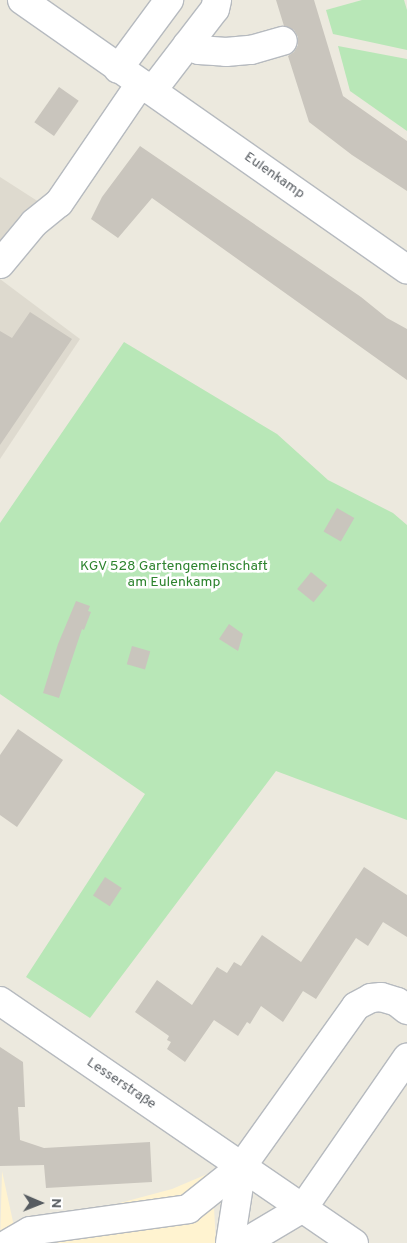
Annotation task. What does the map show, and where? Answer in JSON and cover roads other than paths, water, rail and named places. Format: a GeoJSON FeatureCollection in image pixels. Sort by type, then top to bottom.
{"type":"FeatureCollection","features":[{"type":"Feature","properties":{"kind":"street","name":"Eulenkamp"},"geometry":{"type":"LineString","coordinates":[[22,0],[407,270]]}},
{"type":"Feature","properties":{"kind":"street"},"geometry":{"type":"LineString","coordinates":[[118,69],[169,0]]}},
{"type":"Feature","properties":{"kind":"street"},"geometry":{"type":"LineString","coordinates":[[0,264],[34,224],[60,203],[146,87],[187,45],[215,9],[217,0]]}},
{"type":"Feature","properties":{"kind":"street"},"geometry":{"type":"LineString","coordinates":[[187,45],[199,50],[226,52],[251,50],[283,41]]}},
{"type":"Feature","properties":{"kind":"street"},"geometry":{"type":"LineString","coordinates":[[10,1243],[30,1231],[188,1209],[242,1166],[356,1006],[370,998],[381,997],[397,1002],[407,1010]]}},
{"type":"Feature","properties":{"kind":"street","name":"Lesserstraße"},"geometry":{"type":"LineString","coordinates":[[0,1001],[354,1243]]}},
{"type":"Feature","properties":{"kind":"street"},"geometry":{"type":"LineString","coordinates":[[244,1243],[303,1208],[407,1058]]}},
{"type":"Feature","properties":{"kind":"street"},"geometry":{"type":"LineString","coordinates":[[230,1243],[242,1166]]}},
{"type":"Feature","properties":{"kind":"park label","name":"KGV 528 Gartengemeinschaft am Eulenkamp"},"geometry":{"type":"Point","coordinates":[174,576]}}]}
